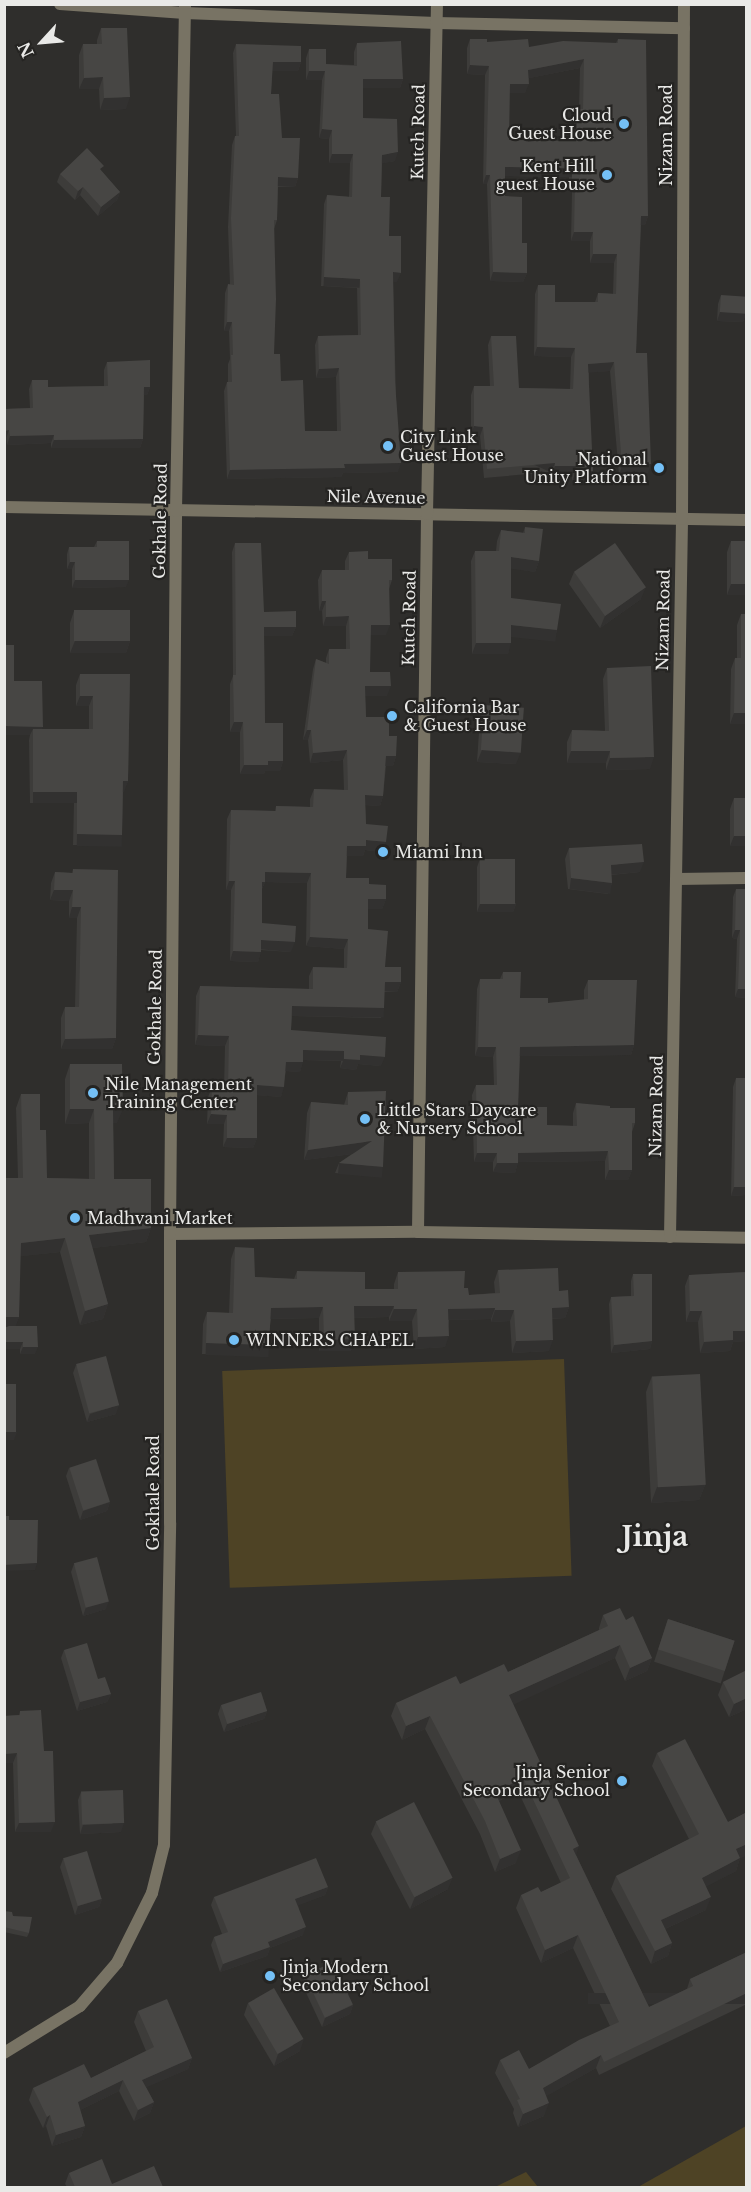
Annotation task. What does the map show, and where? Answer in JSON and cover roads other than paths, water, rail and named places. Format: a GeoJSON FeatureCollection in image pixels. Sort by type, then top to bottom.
{"type":"FeatureCollection","features":[{"type":"Feature","properties":{"kind":"street"},"geometry":{"type":"LineString","coordinates":[[60,4],[436,23],[684,28]]}},
{"type":"Feature","properties":{"kind":"street","name":"Kutch Road"},"geometry":{"type":"LineString","coordinates":[[418,1232],[436,4]]}},
{"type":"Feature","properties":{"kind":"street","name":"Nizam Road"},"geometry":{"type":"LineString","coordinates":[[670,1237],[682,519],[684,4]]}},
{"type":"Feature","properties":{"kind":"street","name":"Gokhale Road"},"geometry":{"type":"LineString","coordinates":[[4,2052],[80,2006],[117,1963],[152,1893],[164,1845],[170,1523],[176,511],[185,9]]}},
{"type":"Feature","properties":{"kind":"street","name":"Nile Avenue"},"geometry":{"type":"LineString","coordinates":[[4,507],[747,520]]}},
{"type":"Feature","properties":{"kind":"street"},"geometry":{"type":"LineString","coordinates":[[677,879],[747,878]]}},
{"type":"Feature","properties":{"kind":"street"},"geometry":{"type":"LineString","coordinates":[[170,1234],[418,1232],[747,1238]]}},
{"type":"Feature","properties":{"kind":"place","name":"Cloud Guest House"},"geometry":{"type":"Point","coordinates":[624,124]}},
{"type":"Feature","properties":{"kind":"place","name":"Kent Hill guest House"},"geometry":{"type":"Point","coordinates":[607,175]}},
{"type":"Feature","properties":{"kind":"place","name":"City Link Guest House"},"geometry":{"type":"Point","coordinates":[388,446]}},
{"type":"Feature","properties":{"kind":"place","name":"National Unity Platform"},"geometry":{"type":"Point","coordinates":[659,468]}},
{"type":"Feature","properties":{"kind":"place","name":"California Bar & Guest House"},"geometry":{"type":"Point","coordinates":[392,716]}},
{"type":"Feature","properties":{"kind":"place","name":"Miami Inn"},"geometry":{"type":"Point","coordinates":[383,852]}},
{"type":"Feature","properties":{"kind":"place","name":"Nile Management Training Center"},"geometry":{"type":"Point","coordinates":[93,1093]}},
{"type":"Feature","properties":{"kind":"place","name":"Little Stars Daycare & Nursery School"},"geometry":{"type":"Point","coordinates":[365,1119]}},
{"type":"Feature","properties":{"kind":"place","name":"Madhvani Market"},"geometry":{"type":"Point","coordinates":[75,1218]}},
{"type":"Feature","properties":{"kind":"place","name":"WINNERS CHAPEL"},"geometry":{"type":"Point","coordinates":[234,1340]}},
{"type":"Feature","properties":{"kind":"place","name":"Jinja Senior Secondary School"},"geometry":{"type":"Point","coordinates":[622,1781]}},
{"type":"Feature","properties":{"kind":"place","name":"Jinja Modern Secondary School"},"geometry":{"type":"Point","coordinates":[270,1976]}},
{"type":"Feature","properties":{"kind":"district","name":"Jinja"},"geometry":{"type":"Point","coordinates":[655,1537]}}]}
